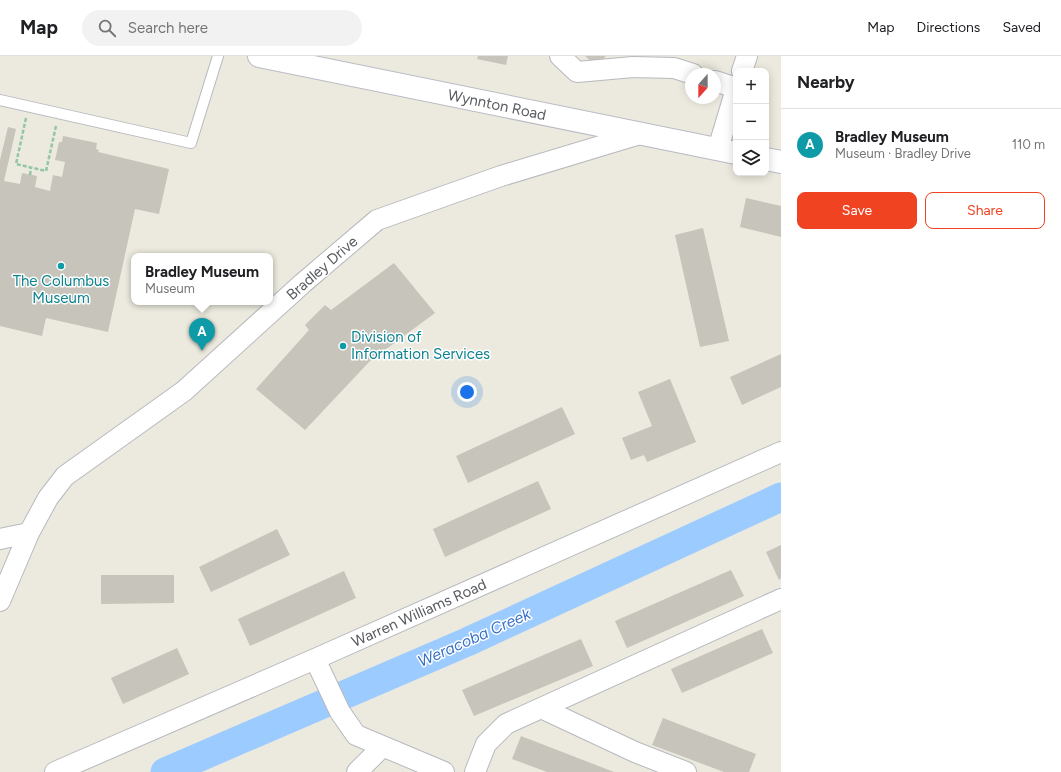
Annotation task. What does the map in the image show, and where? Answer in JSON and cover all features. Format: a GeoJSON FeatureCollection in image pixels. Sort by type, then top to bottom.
{"type":"FeatureCollection","features":[{"type":"Feature","properties":{"kind":"main road","name":"Wynnton Road"},"geometry":{"type":"LineString","coordinates":[[259,56],[727,151]]}},
{"type":"Feature","properties":{"kind":"main road"},"geometry":{"type":"LineString","coordinates":[[769,160],[781,162]]}},
{"type":"Feature","properties":{"kind":"street"},"geometry":{"type":"LineString","coordinates":[[560,56],[577,72],[633,67],[674,68],[685,71]]}},
{"type":"Feature","properties":{"kind":"street"},"geometry":{"type":"LineString","coordinates":[[743,68],[747,56]]}},
{"type":"Feature","properties":{"kind":"street"},"geometry":{"type":"LineString","coordinates":[[721,83],[733,88]]}},
{"type":"Feature","properties":{"kind":"street"},"geometry":{"type":"LineString","coordinates":[[727,151],[734,104]]}},
{"type":"Feature","properties":{"kind":"street","name":"Bradley Drive"},"geometry":{"type":"LineString","coordinates":[[0,601],[29,533],[48,498],[65,476],[184,391],[377,220],[501,176],[640,134]]}},
{"type":"Feature","properties":{"kind":"street","name":"Warren Williams Road"},"geometry":{"type":"LineString","coordinates":[[55,772],[315,659],[781,452]]}},
{"type":"Feature","properties":{"kind":"street"},"geometry":{"type":"LineString","coordinates":[[0,539],[29,533]]}},
{"type":"Feature","properties":{"kind":"street"},"geometry":{"type":"LineString","coordinates":[[475,772],[486,744],[506,724],[781,599]]}},
{"type":"Feature","properties":{"kind":"street"},"geometry":{"type":"LineString","coordinates":[[315,659],[340,712],[356,735],[444,772]]}},
{"type":"Feature","properties":{"kind":"street"},"geometry":{"type":"LineString","coordinates":[[541,708],[635,752],[686,772]]}},
{"type":"Feature","properties":{"kind":"street"},"geometry":{"type":"LineString","coordinates":[[357,772],[382,747]]}},
{"type":"Feature","properties":{"kind":"lane"},"geometry":{"type":"LineString","coordinates":[[0,100],[59,112],[191,143],[218,56]]}},
{"type":"Feature","properties":{"kind":"path"},"geometry":{"type":"LineString","coordinates":[[29,106],[16,164],[46,171],[59,112]]}},
{"type":"Feature","properties":{"kind":"path"},"geometry":{"type":"LineString","coordinates":[[30,175],[31,168]]}},
{"type":"Feature","properties":{"kind":"building"},"geometry":{"type":"Polygon","coordinates":[[[478,56],[508,56],[506,65],[477,59],[478,56]]]}},
{"type":"Feature","properties":{"kind":"building"},"geometry":{"type":"Polygon","coordinates":[[[585,56],[606,56],[596,66],[585,56]]]}},
{"type":"Feature","properties":{"kind":"building","name":"The Columbus Museum"},"geometry":{"type":"Polygon","coordinates":[[[8,127],[16,129],[4,181],[20,184],[22,173],[37,176],[35,187],[50,191],[53,175],[62,177],[65,162],[55,160],[59,142],[62,142],[63,136],[97,143],[96,149],[99,150],[98,152],[169,169],[159,214],[135,209],[108,332],[46,318],[42,336],[0,326],[0,160],[8,127]]]}},
{"type":"Feature","properties":{"kind":"building"},"geometry":{"type":"Polygon","coordinates":[[[746,198],[781,206],[781,237],[740,227],[746,198]]]}},
{"type":"Feature","properties":{"kind":"building"},"geometry":{"type":"Polygon","coordinates":[[[703,228],[729,341],[700,347],[675,235],[703,228]]]}},
{"type":"Feature","properties":{"kind":"building","name":"Division of Information Services"},"geometry":{"type":"Polygon","coordinates":[[[394,263],[435,313],[370,361],[305,430],[256,389],[309,330],[305,325],[325,305],[331,310],[394,263]]]}},
{"type":"Feature","properties":{"kind":"building"},"geometry":{"type":"Polygon","coordinates":[[[781,354],[781,387],[742,405],[730,377],[781,354]]]}},
{"type":"Feature","properties":{"kind":"building"},"geometry":{"type":"Polygon","coordinates":[[[670,379],[696,442],[647,462],[644,455],[631,460],[622,438],[652,426],[638,392],[670,379]]]}},
{"type":"Feature","properties":{"kind":"building"},"geometry":{"type":"Polygon","coordinates":[[[562,407],[575,434],[468,483],[456,456],[562,407]]]}},
{"type":"Feature","properties":{"kind":"building"},"geometry":{"type":"Polygon","coordinates":[[[538,481],[551,509],[445,557],[433,529],[538,481]]]}},
{"type":"Feature","properties":{"kind":"building"},"geometry":{"type":"Polygon","coordinates":[[[277,529],[290,555],[211,592],[199,567],[277,529]]]}},
{"type":"Feature","properties":{"kind":"building"},"geometry":{"type":"Polygon","coordinates":[[[781,545],[781,578],[779,580],[766,552],[781,545]]]}},
{"type":"Feature","properties":{"kind":"building"},"geometry":{"type":"Polygon","coordinates":[[[731,570],[744,596],[627,648],[615,621],[731,570]]]}},
{"type":"Feature","properties":{"kind":"building"},"geometry":{"type":"Polygon","coordinates":[[[344,571],[356,598],[250,646],[238,619],[344,571]]]}},
{"type":"Feature","properties":{"kind":"building"},"geometry":{"type":"Polygon","coordinates":[[[101,575],[174,575],[174,603],[101,604],[101,575]]]}},
{"type":"Feature","properties":{"kind":"building"},"geometry":{"type":"Polygon","coordinates":[[[762,629],[773,653],[682,693],[671,669],[762,629]]]}},
{"type":"Feature","properties":{"kind":"building"},"geometry":{"type":"Polygon","coordinates":[[[581,639],[593,666],[474,716],[462,690],[581,639]]]}},
{"type":"Feature","properties":{"kind":"building"},"geometry":{"type":"Polygon","coordinates":[[[177,648],[189,674],[123,704],[111,678],[177,648]]]}},
{"type":"Feature","properties":{"kind":"building"},"geometry":{"type":"Polygon","coordinates":[[[663,718],[756,754],[749,772],[724,772],[652,745],[663,718]]]}},
{"type":"Feature","properties":{"kind":"building"},"geometry":{"type":"Polygon","coordinates":[[[521,736],[614,772],[547,772],[512,759],[521,736]]]}},
{"type":"Feature","properties":{"kind":"waterway","name":"Weracoba Creek"},"geometry":{"type":"LineString","coordinates":[[165,772],[467,642],[781,497]]}},
{"type":"Feature","properties":{"kind":"place","name":"The Columbus Museum"},"geometry":{"type":"Point","coordinates":[61,266]}},
{"type":"Feature","properties":{"kind":"place","name":"Division of Information Services"},"geometry":{"type":"Point","coordinates":[343,346]}},
{"type":"Feature","properties":{"kind":"place","name":"Bradley Museum"},"geometry":{"type":"Point","coordinates":[202,351]}}]}
